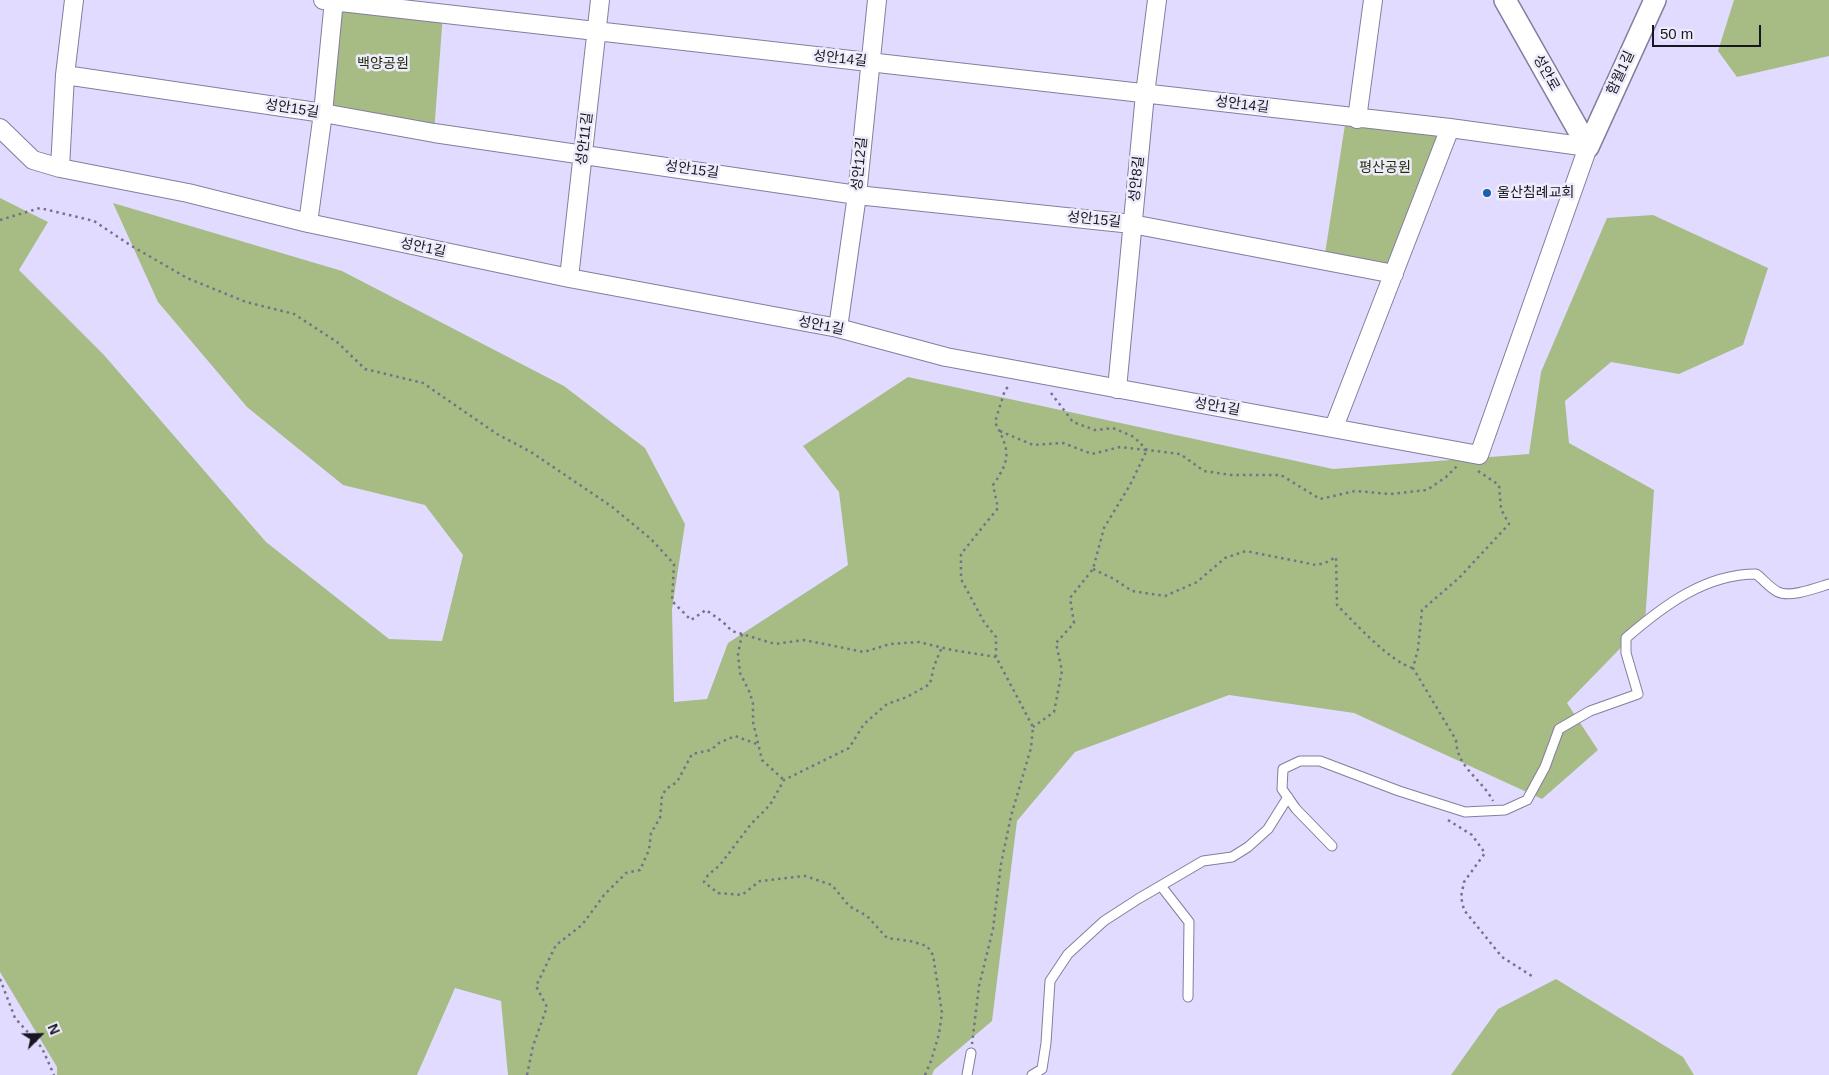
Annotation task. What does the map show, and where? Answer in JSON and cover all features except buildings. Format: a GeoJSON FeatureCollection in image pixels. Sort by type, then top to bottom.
{"type":"FeatureCollection","features":[{"type":"Feature","properties":{"kind":"street"},"geometry":{"type":"LineString","coordinates":[[60,168],[65,75],[74,0]]}},
{"type":"Feature","properties":{"kind":"street"},"geometry":{"type":"LineString","coordinates":[[308,223],[323,113],[330,0]]}},
{"type":"Feature","properties":{"kind":"street","name":"성안14길"},"geometry":{"type":"LineString","coordinates":[[330,0],[1357,119],[1450,128],[1588,146]]}},
{"type":"Feature","properties":{"kind":"street","name":"성안11길"},"geometry":{"type":"LineString","coordinates":[[569,278],[600,0]]}},
{"type":"Feature","properties":{"kind":"street","name":"성안12길"},"geometry":{"type":"LineString","coordinates":[[838,328],[857,195],[878,0]]}},
{"type":"Feature","properties":{"kind":"street","name":"성안8길"},"geometry":{"type":"LineString","coordinates":[[1117,389],[1145,94],[1157,0]]}},
{"type":"Feature","properties":{"kind":"street"},"geometry":{"type":"LineString","coordinates":[[1357,119],[1374,0]]}},
{"type":"Feature","properties":{"kind":"street","name":"성안로"},"geometry":{"type":"LineString","coordinates":[[1505,0],[1588,146]]}},
{"type":"Feature","properties":{"kind":"street","name":"함월1길"},"geometry":{"type":"LineString","coordinates":[[1588,146],[1655,0]]}},
{"type":"Feature","properties":{"kind":"street","name":"성안15길"},"geometry":{"type":"LineString","coordinates":[[65,75],[323,113],[434,133],[857,195],[1132,224],[1394,274]]}},
{"type":"Feature","properties":{"kind":"street","name":"성안1길"},"geometry":{"type":"LineString","coordinates":[[0,128],[33,160],[60,168],[188,193],[308,223],[569,278],[838,328],[946,357],[1334,427],[1464,454]]}},
{"type":"Feature","properties":{"kind":"street"},"geometry":{"type":"LineString","coordinates":[[1334,427],[1450,128]]}},
{"type":"Feature","properties":{"kind":"street"},"geometry":{"type":"LineString","coordinates":[[1464,454],[1479,455],[1588,146]]}},
{"type":"Feature","properties":{"kind":"lane"},"geometry":{"type":"LineString","coordinates":[[1332,846],[1296,809],[1282,789],[1283,769],[1300,761],[1320,761],[1399,791],[1465,812],[1505,810],[1527,800],[1545,767],[1559,729],[1590,711],[1638,694],[1626,653],[1626,638],[1656,612],[1705,584],[1746,574],[1756,574],[1776,591],[1783,594],[1804,591],[1829,584]]}},
{"type":"Feature","properties":{"kind":"lane"},"geometry":{"type":"LineString","coordinates":[[1032,1075],[1042,1069],[1046,1043],[1050,981],[1068,954],[1104,921],[1161,886],[1203,862],[1232,857],[1248,847],[1268,829],[1288,797]]}},
{"type":"Feature","properties":{"kind":"lane"},"geometry":{"type":"LineString","coordinates":[[1161,886],[1190,922],[1188,997]]}},
{"type":"Feature","properties":{"kind":"lane"},"geometry":{"type":"LineString","coordinates":[[967,1075],[971,1053]]}},
{"type":"Feature","properties":{"kind":"path"},"geometry":{"type":"LineString","coordinates":[[0,220],[40,208],[94,221],[130,245],[187,278],[246,302],[294,314],[336,342],[365,369],[423,383],[497,434],[531,452],[610,506],[651,539],[674,564],[672,601],[691,620],[706,610],[724,622],[732,631],[775,644],[804,640],[864,652],[890,644],[919,642],[996,657]]}},
{"type":"Feature","properties":{"kind":"path"},"geometry":{"type":"LineString","coordinates":[[971,1053],[979,986],[993,929],[1001,864],[1011,816],[1031,748],[1032,727],[996,657],[996,637],[984,622],[961,579],[961,554],[998,508],[993,485],[1004,469],[1007,446],[995,422],[1004,390],[1024,372]]}},
{"type":"Feature","properties":{"kind":"path"},"geometry":{"type":"LineString","coordinates":[[1050,392],[1073,422],[1095,430],[1113,428],[1134,437],[1147,450]]}},
{"type":"Feature","properties":{"kind":"path"},"geometry":{"type":"LineString","coordinates":[[1000,432],[1033,445],[1063,442],[1092,454],[1120,447],[1180,454],[1204,472],[1231,475],[1281,475],[1320,499],[1355,491],[1391,494],[1427,490],[1456,468],[1464,454],[1482,475],[1499,485],[1501,509],[1509,524],[1459,578],[1422,610],[1418,649],[1413,668]]}},
{"type":"Feature","properties":{"kind":"path"},"geometry":{"type":"LineString","coordinates":[[1032,727],[1054,712],[1062,671],[1056,644],[1074,623],[1070,598],[1093,569],[1104,528],[1130,485],[1147,450]]}},
{"type":"Feature","properties":{"kind":"path"},"geometry":{"type":"LineString","coordinates":[[1093,569],[1114,579],[1132,591],[1165,596],[1197,582],[1225,558],[1246,551],[1316,565],[1325,564],[1336,557],[1337,605],[1387,652],[1406,666],[1413,668],[1456,740],[1456,751],[1470,775],[1487,789],[1494,802],[1495,811]]}},
{"type":"Feature","properties":{"kind":"path"},"geometry":{"type":"LineString","coordinates":[[742,634],[738,654],[740,673],[753,704],[753,722],[757,744],[762,760],[784,780]]}},
{"type":"Feature","properties":{"kind":"path"},"geometry":{"type":"LineString","coordinates":[[925,1075],[939,1034],[942,1013],[933,955],[927,946],[910,941],[887,938],[867,916],[849,906],[832,885],[805,876],[760,881],[742,895],[718,893],[704,882],[708,875],[720,865],[751,824],[770,805],[784,780],[849,748],[864,724],[887,704],[907,697],[930,684],[934,666],[942,647]]}},
{"type":"Feature","properties":{"kind":"path"},"geometry":{"type":"LineString","coordinates":[[527,1075],[533,1046],[547,1007],[536,986],[556,946],[582,924],[604,895],[626,874],[640,870],[649,850],[652,832],[660,818],[662,796],[666,789],[677,782],[692,754],[711,750],[719,743],[735,736],[757,744]]}},
{"type":"Feature","properties":{"kind":"path"},"geometry":{"type":"LineString","coordinates":[[1444,818],[1472,835],[1485,853],[1464,882],[1461,897],[1464,910],[1502,957],[1535,978]]}},
{"type":"Feature","properties":{"kind":"path"},"geometry":{"type":"LineString","coordinates":[[0,979],[15,1018],[42,1048],[54,1075]]}},
{"type":"Feature","properties":{"kind":"green space"},"geometry":{"type":"Polygon","coordinates":[[[1734,0],[1829,0],[1829,56],[1737,77],[1718,51],[1734,0]]]}},
{"type":"Feature","properties":{"kind":"green space","name":"백양공원"},"geometry":{"type":"Polygon","coordinates":[[[333,1],[443,14],[434,133],[323,113],[333,1]]]}},
{"type":"Feature","properties":{"kind":"green space","name":"평산공원"},"geometry":{"type":"Polygon","coordinates":[[[1346,118],[1450,128],[1394,274],[1324,260],[1346,118]]]}},
{"type":"Feature","properties":{"kind":"green space"},"geometry":{"type":"Polygon","coordinates":[[[0,198],[48,222],[19,270],[104,355],[266,542],[389,639],[442,641],[463,555],[425,505],[343,485],[247,407],[158,302],[113,203],[342,271],[564,386],[645,448],[685,524],[672,609],[674,702],[707,699],[728,643],[848,565],[839,492],[803,446],[908,377],[1333,469],[1529,454],[1541,372],[1607,218],[1653,215],[1768,268],[1743,345],[1679,374],[1611,362],[1565,401],[1569,443],[1654,490],[1645,623],[1567,703],[1598,750],[1542,799],[1354,713],[1229,695],[1075,752],[1017,821],[992,1021],[934,1070],[932,1075],[508,1075],[501,1001],[455,988],[417,1075],[57,1075],[57,1067],[0,972],[0,198]]]}},
{"type":"Feature","properties":{"kind":"green space"},"geometry":{"type":"Polygon","coordinates":[[[1556,979],[1683,1057],[1694,1075],[1451,1075],[1498,1009],[1556,979]]]}},
{"type":"Feature","properties":{"kind":"place","name":"울산침례교회"},"geometry":{"type":"Point","coordinates":[1487,193]}}]}
